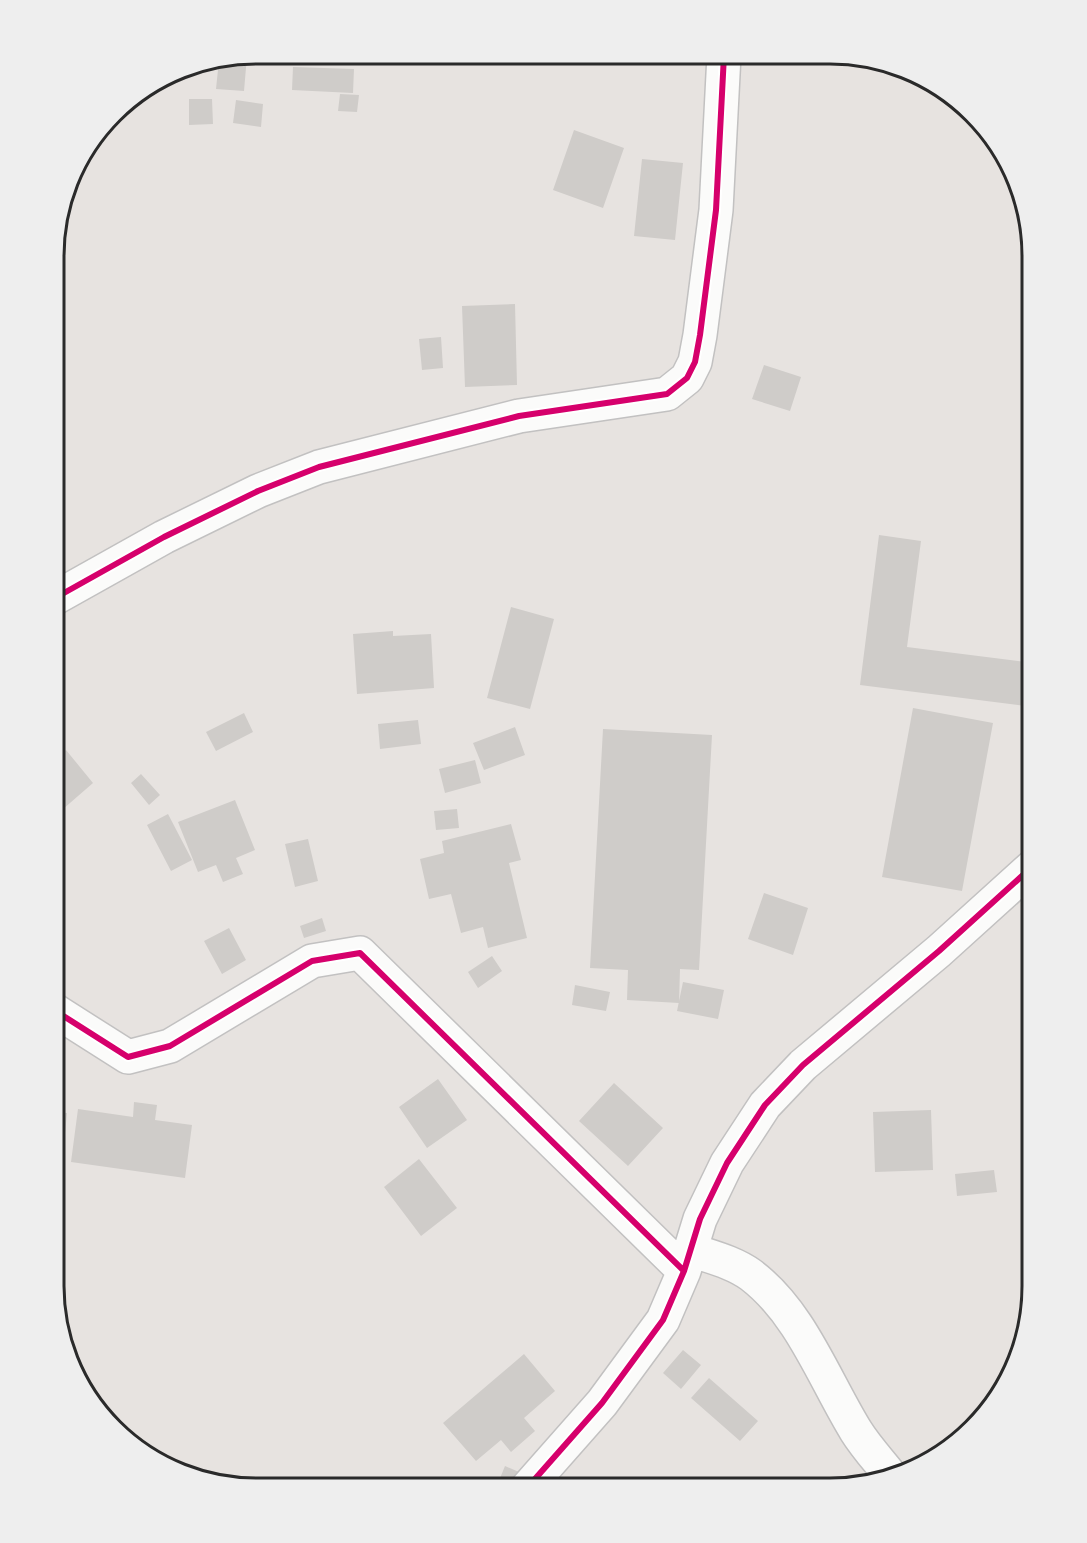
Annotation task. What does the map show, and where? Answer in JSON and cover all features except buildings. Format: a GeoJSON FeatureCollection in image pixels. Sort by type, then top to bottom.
{"type":"FeatureCollection","features":[{"type":"Feature","properties":{"kind":"street"},"geometry":{"type":"LineString","coordinates":[[64,593],[164,537],[258,491],[319,467],[519,416],[667,394],[687,378],[695,362],[700,336],[716,210],[723,65]]}},
{"type":"Feature","properties":{"kind":"street"},"geometry":{"type":"LineString","coordinates":[[536,1478],[602,1403],[663,1320],[688,1261],[700,1218],[727,1162],[765,1105],[803,1065],[939,951],[1022,876]]}},
{"type":"Feature","properties":{"kind":"street"},"geometry":{"type":"LineString","coordinates":[[64,1016],[128,1057],[170,1046],[312,961],[360,953],[688,1261],[721,1260],[749,1274],[771,1292],[797,1328],[857,1433],[886,1470]]}},
{"type":"Feature","properties":{"kind":"cycle path"},"geometry":{"type":"LineString","coordinates":[[64,593],[164,537],[258,491],[319,467],[519,416],[667,394],[687,378],[695,362],[700,335],[716,210],[723,65]]}},
{"type":"Feature","properties":{"kind":"cycle path"},"geometry":{"type":"LineString","coordinates":[[536,1478],[602,1403],[663,1320],[684,1271],[700,1219],[727,1163],[765,1105],[803,1065],[939,951],[1022,876]]}},
{"type":"Feature","properties":{"kind":"cycle path"},"geometry":{"type":"LineString","coordinates":[[64,1016],[128,1057],[170,1046],[312,961],[360,953],[684,1271]]}}]}
